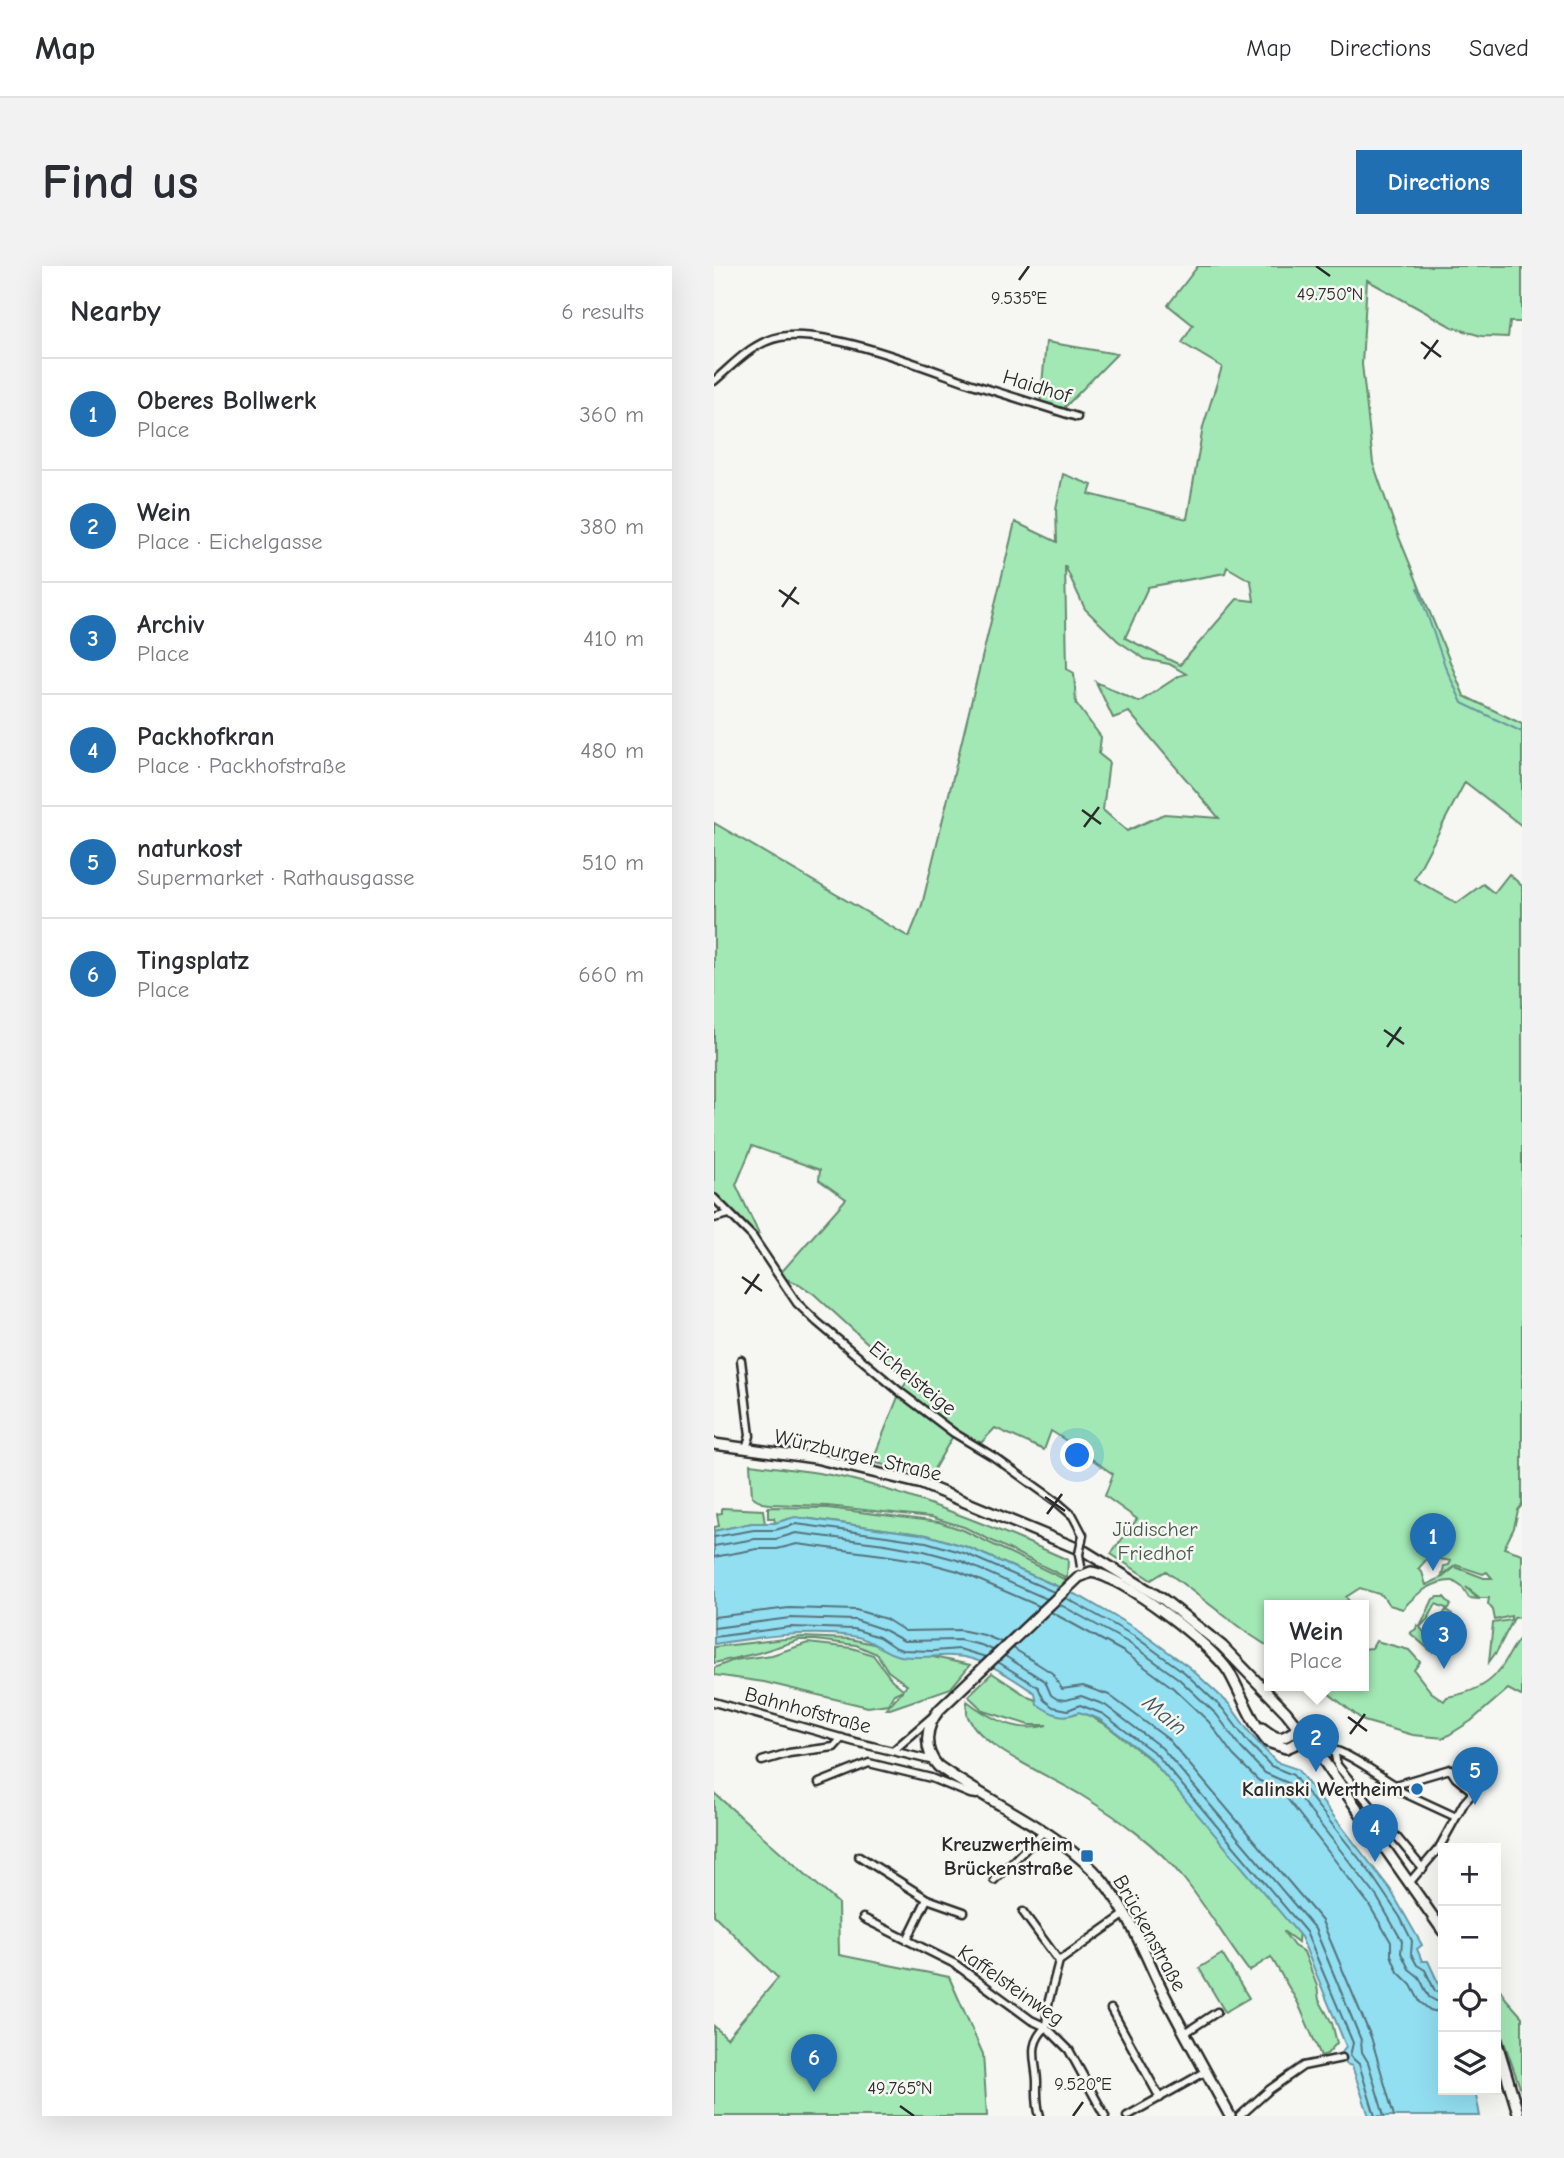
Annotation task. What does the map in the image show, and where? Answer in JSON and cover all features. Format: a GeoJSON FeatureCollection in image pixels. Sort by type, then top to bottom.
{"type":"FeatureCollection","features":[{"type":"Feature","properties":{"kind":"street","name":"Haidhof"},"geometry":{"type":"LineString","coordinates":[[714,381],[758,345],[778,337],[801,335],[890,356],[1077,417]]}},
{"type":"Feature","properties":{"kind":"street","name":"Eichelsteige"},"geometry":{"type":"LineString","coordinates":[[714,1198],[752,1237],[797,1303],[817,1322],[900,1392],[954,1433],[994,1457],[1073,1516],[1083,1535],[1079,1553],[1082,1572]]}},
{"type":"Feature","properties":{"kind":"street"},"geometry":{"type":"LineString","coordinates":[[714,1218],[729,1214]]}},
{"type":"Feature","properties":{"kind":"street"},"geometry":{"type":"LineString","coordinates":[[741,1360],[750,1436],[746,1448]]}},
{"type":"Feature","properties":{"kind":"street","name":"Würzburger Straße"},"geometry":{"type":"LineString","coordinates":[[714,1444],[815,1458],[922,1484],[1068,1545],[1129,1577],[1186,1616],[1241,1665],[1264,1690]]}},
{"type":"Feature","properties":{"kind":"street"},"geometry":{"type":"LineString","coordinates":[[934,1761],[928,1740],[929,1728],[937,1713],[1082,1572],[1096,1572],[1109,1577],[1193,1636],[1227,1669],[1268,1742],[1278,1747],[1292,1747],[1307,1739]]}},
{"type":"Feature","properties":{"kind":"street","name":"Würzburger Straße"},"geometry":{"type":"LineString","coordinates":[[1265,1691],[1299,1728],[1438,1923]]}},
{"type":"Feature","properties":{"kind":"street","name":"Bahnhofstraße"},"geometry":{"type":"LineString","coordinates":[[714,1702],[934,1761]]}},
{"type":"Feature","properties":{"kind":"street","name":"Bahnhofstraße"},"geometry":{"type":"LineString","coordinates":[[894,1750],[937,1713]]}},
{"type":"Feature","properties":{"kind":"street"},"geometry":{"type":"LineString","coordinates":[[1258,1725],[1278,1739],[1286,1738],[1299,1728]]}},
{"type":"Feature","properties":{"kind":"street"},"geometry":{"type":"LineString","coordinates":[[762,1761],[789,1753],[834,1747],[842,1738]]}},
{"type":"Feature","properties":{"kind":"street"},"geometry":{"type":"LineString","coordinates":[[1316,1751],[1326,1747],[1334,1750],[1395,1785],[1402,1792],[1456,1817]]}},
{"type":"Feature","properties":{"kind":"street"},"geometry":{"type":"LineString","coordinates":[[1334,1750],[1337,1765],[1423,1869]]}},
{"type":"Feature","properties":{"kind":"street","name":"Brückenstraße"},"geometry":{"type":"LineString","coordinates":[[934,1761],[1043,1832],[1095,1872],[1124,1915],[1230,2116]]}},
{"type":"Feature","properties":{"kind":"street"},"geometry":{"type":"LineString","coordinates":[[819,1783],[869,1763],[931,1778],[970,1794],[981,1793]]}},
{"type":"Feature","properties":{"kind":"street"},"geometry":{"type":"LineString","coordinates":[[1395,1785],[1450,1769],[1456,1779],[1471,1790],[1471,1796],[1439,1848],[1410,1881]]}},
{"type":"Feature","properties":{"kind":"street"},"geometry":{"type":"LineString","coordinates":[[994,1881],[1043,1832]]}},
{"type":"Feature","properties":{"kind":"street"},"geometry":{"type":"LineString","coordinates":[[859,1856],[927,1899],[964,1912]]}},
{"type":"Feature","properties":{"kind":"street"},"geometry":{"type":"LineString","coordinates":[[906,1940],[927,1899]]}},
{"type":"Feature","properties":{"kind":"street"},"geometry":{"type":"LineString","coordinates":[[1023,1912],[1059,1961]]}},
{"type":"Feature","properties":{"kind":"street"},"geometry":{"type":"LineString","coordinates":[[1040,2116],[1036,2103],[1037,2080],[1032,2060],[1035,2043],[1046,2027],[1048,2004],[1059,1961],[1124,1915]]}},
{"type":"Feature","properties":{"kind":"street","name":"Kaffelsteinweg"},"geometry":{"type":"LineString","coordinates":[[863,1918],[955,1964],[1031,2020],[1046,2027],[1069,2050],[1105,2116]]}},
{"type":"Feature","properties":{"kind":"street"},"geometry":{"type":"LineString","coordinates":[[1111,2009],[1160,2098]]}},
{"type":"Feature","properties":{"kind":"street"},"geometry":{"type":"LineString","coordinates":[[1185,2033],[1217,2012]]}},
{"type":"Feature","properties":{"kind":"street"},"geometry":{"type":"LineString","coordinates":[[1501,2056],[1518,2111]]}},
{"type":"Feature","properties":{"kind":"street"},"geometry":{"type":"LineString","coordinates":[[1240,2116],[1269,2090],[1303,2066],[1342,2058]]}},
{"type":"Feature","properties":{"kind":"street"},"geometry":{"type":"LineString","coordinates":[[1127,2116],[1205,2071]]}},
{"type":"Feature","properties":{"kind":"green space","name":"Jüdischer Friedhof"},"geometry":{"type":"Polygon","coordinates":[[[1198,266],[1522,266],[1522,322],[1510,322],[1508,337],[1481,336],[1452,327],[1367,280],[1362,364],[1373,463],[1398,535],[1464,696],[1522,724],[1522,826],[1465,782],[1414,879],[1457,903],[1483,884],[1494,893],[1509,874],[1522,886],[1522,1505],[1504,1548],[1522,1554],[1522,1617],[1514,1618],[1489,1662],[1493,1623],[1511,1620],[1511,1616],[1495,1620],[1493,1610],[1488,1604],[1489,1598],[1480,1598],[1466,1587],[1478,1599],[1469,1598],[1462,1587],[1453,1581],[1425,1589],[1403,1609],[1389,1605],[1382,1595],[1360,1588],[1346,1597],[1348,1600],[1264,1600],[1264,1644],[1166,1571],[1151,1580],[1111,1554],[1137,1519],[1105,1496],[1113,1474],[1051,1431],[1044,1450],[995,1428],[982,1442],[966,1441],[954,1434],[930,1476],[872,1462],[900,1392],[908,1380],[814,1294],[799,1284],[778,1276],[846,1199],[819,1180],[820,1170],[752,1146],[736,1185],[759,1234],[752,1236],[714,1198],[714,823],[909,937],[922,905],[1015,522],[1057,542],[1056,509],[1063,474],[1092,485],[1089,494],[1187,519],[1203,427],[1222,367],[1182,343],[1193,325],[1168,305],[1198,266]],[[1065,566],[1067,669],[1074,673],[1076,703],[1101,737],[1099,754],[1109,762],[1103,810],[1127,831],[1164,814],[1219,818],[1129,712],[1113,718],[1096,682],[1139,702],[1186,674],[1169,664],[1145,659],[1118,641],[1085,609],[1065,566]],[[1227,567],[1225,573],[1148,587],[1125,638],[1180,665],[1237,599],[1254,601],[1251,581],[1227,567]],[[1432,1553],[1418,1569],[1422,1572],[1426,1585],[1443,1577],[1455,1567],[1484,1578],[1492,1578],[1487,1572],[1483,1574],[1456,1565],[1442,1575],[1444,1566],[1451,1561],[1440,1559],[1432,1553]]]}},
{"type":"Feature","properties":{"kind":"green space"},"geometry":{"type":"Polygon","coordinates":[[[1046,342],[1117,354],[1060,412],[1040,406],[1046,342]]]}},
{"type":"Feature","properties":{"kind":"green space"},"geometry":{"type":"Polygon","coordinates":[[[750,1464],[847,1479],[940,1508],[1068,1560],[1067,1578],[964,1527],[931,1517],[827,1506],[762,1503],[752,1496],[750,1464]]]}},
{"type":"Feature","properties":{"kind":"green space"},"geometry":{"type":"Polygon","coordinates":[[[768,1507],[828,1508],[939,1522],[963,1530],[1066,1580],[1059,1587],[967,1547],[927,1535],[804,1518],[775,1523],[774,1518],[768,1518],[768,1507]]]}},
{"type":"Feature","properties":{"kind":"green space"},"geometry":{"type":"Polygon","coordinates":[[[722,1508],[763,1510],[765,1524],[752,1523],[714,1531],[714,1527],[719,1526],[717,1514],[722,1513],[722,1508]]]}},
{"type":"Feature","properties":{"kind":"green space"},"geometry":{"type":"Polygon","coordinates":[[[1444,1597],[1451,1605],[1448,1609],[1436,1604],[1420,1627],[1433,1599],[1444,1597]]]}},
{"type":"Feature","properties":{"kind":"green space"},"geometry":{"type":"Polygon","coordinates":[[[1446,1610],[1452,1614],[1446,1628],[1447,1633],[1453,1636],[1449,1653],[1443,1654],[1437,1648],[1432,1652],[1410,1633],[1417,1625],[1428,1638],[1434,1632],[1438,1635],[1435,1631],[1443,1622],[1447,1622],[1441,1618],[1446,1610]]]}},
{"type":"Feature","properties":{"kind":"green space"},"geometry":{"type":"Polygon","coordinates":[[[1522,1636],[1522,1695],[1508,1689],[1471,1721],[1444,1738],[1413,1735],[1364,1721],[1325,1691],[1369,1691],[1369,1648],[1376,1641],[1409,1650],[1420,1662],[1414,1670],[1431,1692],[1444,1701],[1447,1697],[1474,1690],[1487,1683],[1500,1669],[1522,1636]]]}},
{"type":"Feature","properties":{"kind":"green space"},"geometry":{"type":"Polygon","coordinates":[[[802,1637],[850,1639],[970,1665],[951,1688],[890,1709],[886,1709],[903,1690],[894,1694],[888,1704],[868,1707],[764,1682],[714,1675],[714,1668],[734,1660],[772,1655],[808,1643],[852,1648],[873,1655],[892,1680],[903,1689],[907,1685],[888,1671],[877,1654],[856,1645],[815,1640],[799,1640],[714,1663],[714,1647],[802,1637]]]}},
{"type":"Feature","properties":{"kind":"green space"},"geometry":{"type":"Polygon","coordinates":[[[992,1673],[1030,1698],[1086,1714],[1106,1725],[1152,1761],[1266,1888],[1299,1928],[1298,1942],[1283,1931],[1294,1946],[1304,1952],[1317,1986],[1319,2000],[1332,2023],[1337,2043],[1327,2054],[1321,2056],[1298,2003],[1271,1957],[1249,1971],[1193,1890],[1162,1855],[1109,1813],[1002,1751],[976,1729],[967,1715],[967,1701],[1004,1723],[1025,1727],[1047,1725],[1029,1725],[984,1711],[968,1696],[992,1673]]]}},
{"type":"Feature","properties":{"kind":"green space"},"geometry":{"type":"Polygon","coordinates":[[[714,1793],[838,1903],[839,1955],[949,1977],[983,2054],[987,2116],[714,2116],[714,2026],[727,2038],[778,1978],[714,1915],[714,1793]]]}},
{"type":"Feature","properties":{"kind":"green space"},"geometry":{"type":"Polygon","coordinates":[[[1222,1954],[1249,1998],[1225,2012],[1199,1968],[1222,1954]]]}},
{"type":"Feature","properties":{"kind":"green space"},"geometry":{"type":"Polygon","coordinates":[[[1501,1991],[1522,2017],[1522,2093],[1501,2033],[1501,1991]]]}},
{"type":"Feature","properties":{"kind":"water","name":"Main"},"geometry":{"type":"Polygon","coordinates":[[[795,1517],[927,1535],[967,1547],[1081,1597],[1138,1630],[1189,1667],[1229,1704],[1253,1737],[1276,1762],[1297,1769],[1390,1889],[1422,1945],[1417,1949],[1422,1961],[1428,1961],[1438,1982],[1438,2095],[1476,2095],[1480,2116],[1369,2116],[1352,2066],[1346,2064],[1342,2053],[1346,2046],[1301,1937],[1151,1759],[1099,1719],[1079,1712],[1068,1716],[1052,1713],[1037,1704],[1035,1693],[996,1669],[964,1657],[900,1656],[859,1637],[835,1634],[783,1635],[714,1644],[714,1531],[752,1523],[775,1523],[795,1517]]]}},
{"type":"Feature","properties":{"kind":"waterway"},"geometry":{"type":"LineString","coordinates":[[1418,588],[1445,666],[1462,703],[1522,732]]}},
{"type":"Feature","properties":{"kind":"place","name":"Oberes Bollwerk"},"geometry":{"type":"Point","coordinates":[1433,1571]}},
{"type":"Feature","properties":{"kind":"place","name":"Archiv"},"geometry":{"type":"Point","coordinates":[1444,1669]}},
{"type":"Feature","properties":{"kind":"place","name":"Wein"},"geometry":{"type":"Point","coordinates":[1316,1772]}},
{"type":"Feature","properties":{"kind":"place","name":"Kalinski Wertheim"},"geometry":{"type":"Point","coordinates":[1417,1789]}},
{"type":"Feature","properties":{"kind":"place","name":"naturkost"},"geometry":{"type":"Point","coordinates":[1475,1805]}},
{"type":"Feature","properties":{"kind":"place","name":"Kreuzwertheim Brückenstraße"},"geometry":{"type":"Point","coordinates":[1087,1856]}},
{"type":"Feature","properties":{"kind":"place","name":"Packhofkran"},"geometry":{"type":"Point","coordinates":[1375,1862]}},
{"type":"Feature","properties":{"kind":"place","name":"Tingsplatz"},"geometry":{"type":"Point","coordinates":[814,2092]}}]}
